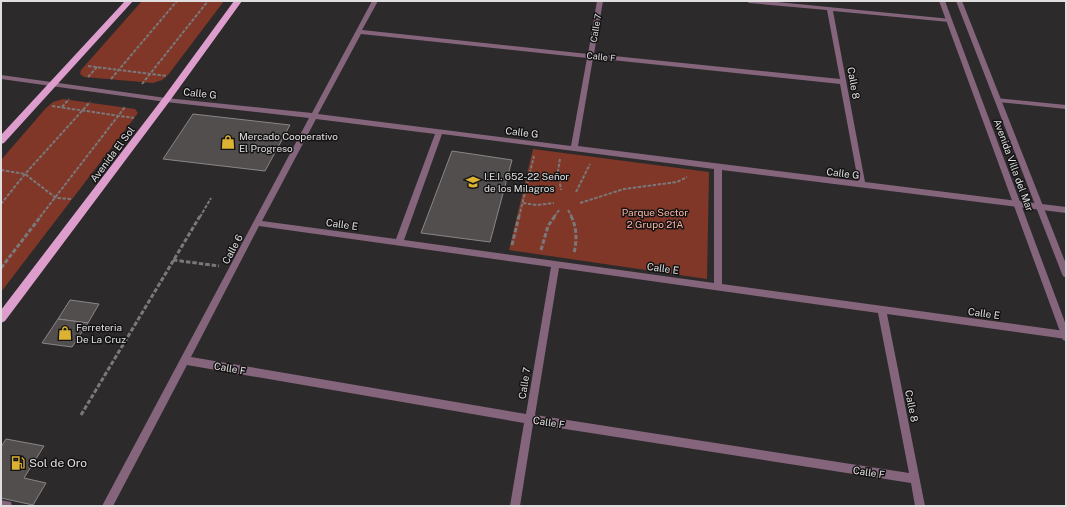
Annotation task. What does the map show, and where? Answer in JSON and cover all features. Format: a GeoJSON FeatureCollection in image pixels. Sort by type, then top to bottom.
{"type":"FeatureCollection","features":[{"type":"Feature","properties":{"kind":"main road"},"geometry":{"type":"LineString","coordinates":[[1,141],[129,1]]}},
{"type":"Feature","properties":{"kind":"main road","name":"Avenida El Sol"},"geometry":{"type":"LineString","coordinates":[[1,318],[166,100],[238,1]]}},
{"type":"Feature","properties":{"kind":"street","name":"Calle 6"},"geometry":{"type":"LineString","coordinates":[[107,506],[375,1]]}},
{"type":"Feature","properties":{"kind":"street","name":"Calle 7"},"geometry":{"type":"LineString","coordinates":[[574,149],[600,1]]}},
{"type":"Feature","properties":{"kind":"street"},"geometry":{"type":"LineString","coordinates":[[749,1],[950,20]]}},
{"type":"Feature","properties":{"kind":"street","name":"Avenida Villa del Mar"},"geometry":{"type":"LineString","coordinates":[[942,1],[1066,336]]}},
{"type":"Feature","properties":{"kind":"street","name":"Avenida Villa del Mar"},"geometry":{"type":"LineString","coordinates":[[959,1],[1066,274]]}},
{"type":"Feature","properties":{"kind":"street","name":"Calle 8"},"geometry":{"type":"LineString","coordinates":[[830,9],[862,185]]}},
{"type":"Feature","properties":{"kind":"street","name":"Calle F"},"geometry":{"type":"LineString","coordinates":[[359,32],[843,82]]}},
{"type":"Feature","properties":{"kind":"street","name":"Calle G"},"geometry":{"type":"LineString","coordinates":[[1,77],[166,100],[314,116],[1066,210]]}},
{"type":"Feature","properties":{"kind":"street"},"geometry":{"type":"LineString","coordinates":[[998,100],[1066,107]]}},
{"type":"Feature","properties":{"kind":"street"},"geometry":{"type":"LineString","coordinates":[[399,243],[439,132]]}},
{"type":"Feature","properties":{"kind":"street"},"geometry":{"type":"LineString","coordinates":[[718,167],[718,287]]}},
{"type":"Feature","properties":{"kind":"street","name":"Calle E"},"geometry":{"type":"LineString","coordinates":[[257,223],[1066,336]]}},
{"type":"Feature","properties":{"kind":"street","name":"Calle 7"},"geometry":{"type":"LineString","coordinates":[[516,506],[555,265]]}},
{"type":"Feature","properties":{"kind":"street","name":"Calle 8"},"geometry":{"type":"LineString","coordinates":[[882,310],[920,506]]}},
{"type":"Feature","properties":{"kind":"street","name":"Calle F"},"geometry":{"type":"LineString","coordinates":[[185,360],[530,418],[915,479]]}},
{"type":"Feature","properties":{"kind":"street"},"geometry":{"type":"LineString","coordinates":[[1,505],[7,506]]}},
{"type":"Feature","properties":{"kind":"path"},"geometry":{"type":"LineString","coordinates":[[149,74],[208,1]]}},
{"type":"Feature","properties":{"kind":"path"},"geometry":{"type":"LineString","coordinates":[[72,64],[182,78]]}},
{"type":"Feature","properties":{"kind":"path"},"geometry":{"type":"LineString","coordinates":[[35,104],[150,121]]}},
{"type":"Feature","properties":{"kind":"path"},"geometry":{"type":"LineString","coordinates":[[1,268],[119,116]]}},
{"type":"Feature","properties":{"kind":"path"},"geometry":{"type":"LineString","coordinates":[[509,258],[537,144]]}},
{"type":"Feature","properties":{"kind":"path"},"geometry":{"type":"LineString","coordinates":[[562,155],[558,171],[562,190]]}},
{"type":"Feature","properties":{"kind":"path"},"geometry":{"type":"LineString","coordinates":[[576,192],[591,162]]}},
{"type":"Feature","properties":{"kind":"path"},"geometry":{"type":"LineString","coordinates":[[1,170],[24,174],[56,198],[89,202]]}},
{"type":"Feature","properties":{"kind":"path"},"geometry":{"type":"LineString","coordinates":[[580,203],[624,189],[677,182],[692,174]]}},
{"type":"Feature","properties":{"kind":"path"},"geometry":{"type":"LineString","coordinates":[[81,414],[211,198]]}},
{"type":"Feature","properties":{"kind":"path"},"geometry":{"type":"LineString","coordinates":[[523,203],[537,205],[554,203]]}},
{"type":"Feature","properties":{"kind":"path"},"geometry":{"type":"LineString","coordinates":[[547,253],[540,252],[543,238],[548,226],[560,209]]}},
{"type":"Feature","properties":{"kind":"path"},"geometry":{"type":"LineString","coordinates":[[568,210],[575,221],[577,240],[573,257]]}},
{"type":"Feature","properties":{"kind":"path"},"geometry":{"type":"LineString","coordinates":[[173,260],[234,268]]}},
{"type":"Feature","properties":{"kind":"green space"},"geometry":{"type":"Polygon","coordinates":[[[142,1],[224,1],[168,75],[162,80],[153,83],[84,77],[80,74],[81,70],[142,1]]]}},
{"type":"Feature","properties":{"kind":"green space"},"geometry":{"type":"Polygon","coordinates":[[[63,99],[135,109],[138,113],[1,292],[1,160],[46,108],[53,102],[63,99]]]}},
{"type":"Feature","properties":{"kind":"green space","name":"Parque Sector 2 Grupo 21A"},"geometry":{"type":"Polygon","coordinates":[[[533,149],[709,172],[707,279],[509,250],[533,149]]]}},
{"type":"Feature","properties":{"kind":"building","name":"Mercado Cooperativo El Progreso"},"geometry":{"type":"Polygon","coordinates":[[[193,114],[290,125],[265,171],[163,159],[193,114]]]}},
{"type":"Feature","properties":{"kind":"building","name":"I.E.I. 652-22 Señor de los Milagros"},"geometry":{"type":"Polygon","coordinates":[[[452,151],[512,160],[490,242],[421,233],[452,151]]]}},
{"type":"Feature","properties":{"kind":"building"},"geometry":{"type":"Polygon","coordinates":[[[70,300],[99,304],[88,323],[58,319],[70,300]]]}},
{"type":"Feature","properties":{"kind":"building","name":"Ferreteria De La Cruz"},"geometry":{"type":"Polygon","coordinates":[[[58,319],[88,323],[72,347],[42,343],[58,319]]]}},
{"type":"Feature","properties":{"kind":"building","name":"Sol de Oro"},"geometry":{"type":"Polygon","coordinates":[[[6,439],[44,446],[24,478],[46,483],[33,505],[1,498],[1,447],[6,439]]]}},
{"type":"Feature","properties":{"kind":"place","name":"Mercado Cooperativo El Progreso"},"geometry":{"type":"Point","coordinates":[228,142]}},
{"type":"Feature","properties":{"kind":"place","name":"I.E.I. 652-22 Señor de los Milagros"},"geometry":{"type":"Point","coordinates":[473,182]}},
{"type":"Feature","properties":{"kind":"place","name":"Ferreteria De La Cruz"},"geometry":{"type":"Point","coordinates":[65,333]}},
{"type":"Feature","properties":{"kind":"place","name":"Sol de Oro"},"geometry":{"type":"Point","coordinates":[18,463]}}]}
